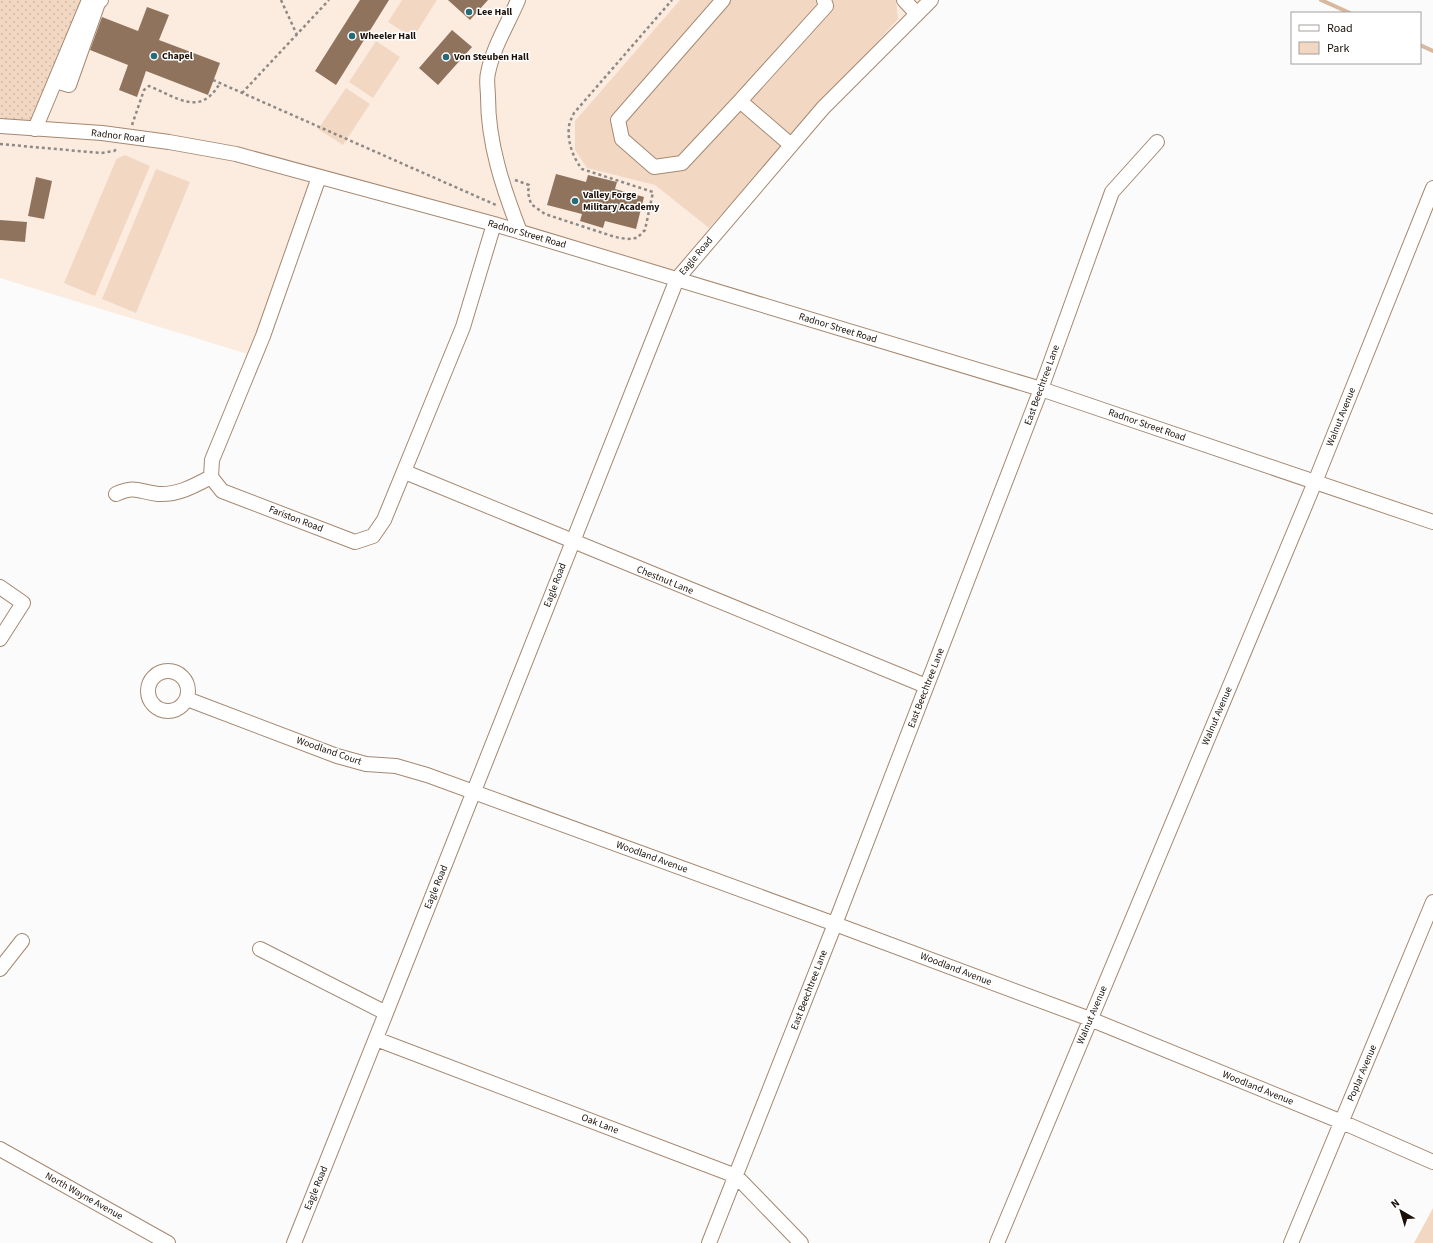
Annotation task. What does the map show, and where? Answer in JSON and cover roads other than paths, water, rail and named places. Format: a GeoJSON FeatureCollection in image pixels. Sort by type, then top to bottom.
{"type":"FeatureCollection","features":[{"type":"Feature","properties":{"kind":"street"},"geometry":{"type":"LineString","coordinates":[[35,129],[89,0]]}},
{"type":"Feature","properties":{"kind":"street"},"geometry":{"type":"LineString","coordinates":[[55,81],[69,85],[98,3],[101,0]]}},
{"type":"Feature","properties":{"kind":"street"},"geometry":{"type":"LineString","coordinates":[[518,0],[510,21],[497,44],[488,74],[488,109],[492,144],[500,175],[520,232]]}},
{"type":"Feature","properties":{"kind":"street"},"geometry":{"type":"LineString","coordinates":[[723,0],[618,120],[622,139],[654,167],[682,163],[740,102],[826,6],[824,0]]}},
{"type":"Feature","properties":{"kind":"street"},"geometry":{"type":"LineString","coordinates":[[904,0],[917,14]]}},
{"type":"Feature","properties":{"kind":"street","name":"Eagle Road"},"geometry":{"type":"LineString","coordinates":[[294,1243],[677,279],[823,108],[931,0]]}},
{"type":"Feature","properties":{"kind":"street"},"geometry":{"type":"LineString","coordinates":[[740,102],[791,145]]}},
{"type":"Feature","properties":{"kind":"street","name":"Radnor Road"},"geometry":{"type":"LineString","coordinates":[[0,126],[102,133],[169,142],[236,154]]}},
{"type":"Feature","properties":{"kind":"street","name":"East Beechtree Lane"},"geometry":{"type":"LineString","coordinates":[[709,1243],[835,924],[1041,390],[1112,192],[1157,142]]}},
{"type":"Feature","properties":{"kind":"street","name":"Radnor Street Road"},"geometry":{"type":"LineString","coordinates":[[236,154],[494,224],[1041,390],[1433,522]]}},
{"type":"Feature","properties":{"kind":"street"},"geometry":{"type":"LineString","coordinates":[[116,494],[126,489],[138,489],[158,494],[176,493],[189,489],[211,477],[212,460],[262,336],[319,177]]}},
{"type":"Feature","properties":{"kind":"street","name":"Walnut Avenue"},"geometry":{"type":"LineString","coordinates":[[998,1243],[1090,1019],[1315,482],[1433,188]]}},
{"type":"Feature","properties":{"kind":"street","name":"Fariston Road"},"geometry":{"type":"LineString","coordinates":[[211,477],[222,491],[356,542],[373,536],[384,520],[405,472],[463,327],[494,224]]}},
{"type":"Feature","properties":{"kind":"street","name":"Chestnut Lane"},"geometry":{"type":"LineString","coordinates":[[405,472],[926,686]]}},
{"type":"Feature","properties":{"kind":"street"},"geometry":{"type":"LineString","coordinates":[[0,587],[23,603],[2,632]]}},
{"type":"Feature","properties":{"kind":"street","name":"Woodland Court"},"geometry":{"type":"LineString","coordinates":[[187,699],[337,756],[366,764],[396,766],[427,775],[474,792]]}},
{"type":"Feature","properties":{"kind":"street","name":"Woodland Avenue"},"geometry":{"type":"LineString","coordinates":[[474,792],[1090,1019],[1342,1122],[1433,1162]]}},
{"type":"Feature","properties":{"kind":"street","name":"Poplar Avenue"},"geometry":{"type":"LineString","coordinates":[[1291,1243],[1433,902]]}},
{"type":"Feature","properties":{"kind":"street"},"geometry":{"type":"LineString","coordinates":[[0,969],[22,941]]}},
{"type":"Feature","properties":{"kind":"street"},"geometry":{"type":"LineString","coordinates":[[260,949],[386,1013]]}},
{"type":"Feature","properties":{"kind":"street","name":"Oak Lane"},"geometry":{"type":"LineString","coordinates":[[376,1039],[736,1176],[801,1243]]}},
{"type":"Feature","properties":{"kind":"street","name":"North Wayne Avenue"},"geometry":{"type":"LineString","coordinates":[[0,1149],[168,1243]]}},
{"type":"Feature","properties":{"kind":"waterway"},"geometry":{"type":"LineString","coordinates":[[1321,0],[1348,12]]}},
{"type":"Feature","properties":{"kind":"waterway"},"geometry":{"type":"LineString","coordinates":[[1421,45],[1433,51]]}},
{"type":"Feature","properties":{"kind":"place","name":"Lee Hall"},"geometry":{"type":"Point","coordinates":[469,12]}},
{"type":"Feature","properties":{"kind":"place","name":"Wheeler Hall"},"geometry":{"type":"Point","coordinates":[352,36]}},
{"type":"Feature","properties":{"kind":"place","name":"Chapel"},"geometry":{"type":"Point","coordinates":[154,56]}},
{"type":"Feature","properties":{"kind":"place","name":"Von Steuben Hall"},"geometry":{"type":"Point","coordinates":[446,57]}},
{"type":"Feature","properties":{"kind":"place","name":"Valley Forge Military Academy"},"geometry":{"type":"Point","coordinates":[575,201]}}]}
